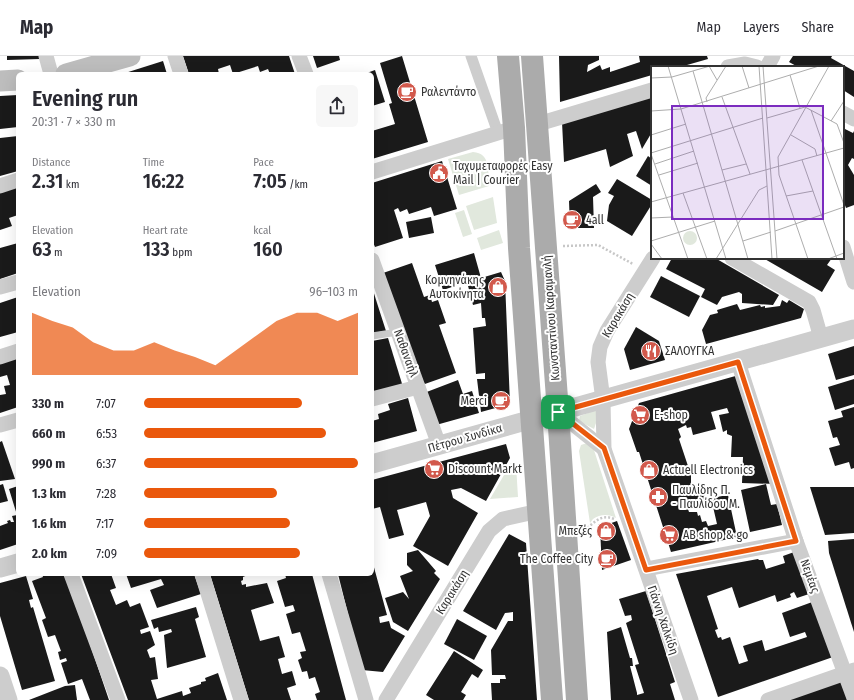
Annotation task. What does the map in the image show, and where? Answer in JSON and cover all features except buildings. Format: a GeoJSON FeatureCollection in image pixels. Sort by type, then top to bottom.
{"type":"FeatureCollection","features":[{"type":"Feature","properties":{"kind":"main road"},"geometry":{"type":"LineString","coordinates":[[73,72],[130,56]]}},
{"type":"Feature","properties":{"kind":"main road"},"geometry":{"type":"LineString","coordinates":[[508,56],[506,130],[519,248],[552,700]]}},
{"type":"Feature","properties":{"kind":"main road","name":"Κωνσταντίνου Καραμανλή"},"geometry":{"type":"LineString","coordinates":[[532,56],[538,124],[577,700]]}},
{"type":"Feature","properties":{"kind":"main road"},"geometry":{"type":"LineString","coordinates":[[0,81],[16,80]]}},
{"type":"Feature","properties":{"kind":"street"},"geometry":{"type":"LineString","coordinates":[[46,56],[50,72]]}},
{"type":"Feature","properties":{"kind":"street"},"geometry":{"type":"LineString","coordinates":[[175,56],[180,72]]}},
{"type":"Feature","properties":{"kind":"street"},"geometry":{"type":"LineString","coordinates":[[299,56],[305,72]]}},
{"type":"Feature","properties":{"kind":"street"},"geometry":{"type":"LineString","coordinates":[[374,171],[506,130],[471,56]]}},
{"type":"Feature","properties":{"kind":"street"},"geometry":{"type":"LineString","coordinates":[[723,56],[727,66]]}},
{"type":"Feature","properties":{"kind":"street"},"geometry":{"type":"LineString","coordinates":[[768,66],[773,56]]}},
{"type":"Feature","properties":{"kind":"street"},"geometry":{"type":"LineString","coordinates":[[733,66],[745,64],[753,66]]}},
{"type":"Feature","properties":{"kind":"street"},"geometry":{"type":"LineString","coordinates":[[538,124],[651,90]]}},
{"type":"Feature","properties":{"kind":"street"},"geometry":{"type":"LineString","coordinates":[[844,114],[854,119]]}},
{"type":"Feature","properties":{"kind":"street"},"geometry":{"type":"LineString","coordinates":[[0,186],[16,181]]}},
{"type":"Feature","properties":{"kind":"street"},"geometry":{"type":"LineString","coordinates":[[844,250],[854,282]]}},
{"type":"Feature","properties":{"kind":"street"},"geometry":{"type":"LineString","coordinates":[[734,259],[809,302],[813,310],[821,338]]}},
{"type":"Feature","properties":{"kind":"street","name":"Καρακάση"},"geometry":{"type":"LineString","coordinates":[[603,400],[598,362],[600,347],[607,331],[649,264]]}},
{"type":"Feature","properties":{"kind":"street","name":"Ναθαναήλ"},"geometry":{"type":"LineString","coordinates":[[374,266],[439,445]]}},
{"type":"Feature","properties":{"kind":"street"},"geometry":{"type":"LineString","coordinates":[[0,288],[16,283]]}},
{"type":"Feature","properties":{"kind":"street","name":"Πέτρου Συνδίκα"},"geometry":{"type":"LineString","coordinates":[[374,463],[854,329]]}},
{"type":"Feature","properties":{"kind":"street"},"geometry":{"type":"LineString","coordinates":[[0,357],[16,352]]}},
{"type":"Feature","properties":{"kind":"street","name":"Νεμέας"},"geometry":{"type":"LineString","coordinates":[[738,362],[796,541],[850,672],[854,698]]}},
{"type":"Feature","properties":{"kind":"street"},"geometry":{"type":"LineString","coordinates":[[374,398],[418,387]]}},
{"type":"Feature","properties":{"kind":"street","name":"Γιάννη Χαλκίδη"},"geometry":{"type":"LineString","coordinates":[[603,400],[604,448],[691,700]]}},
{"type":"Feature","properties":{"kind":"street"},"geometry":{"type":"LineString","coordinates":[[558,412],[604,448]]}},
{"type":"Feature","properties":{"kind":"street"},"geometry":{"type":"LineString","coordinates":[[0,425],[16,421]]}},
{"type":"Feature","properties":{"kind":"street","name":"Καρακάση"},"geometry":{"type":"LineString","coordinates":[[386,700],[489,531],[503,519],[539,511]]}},
{"type":"Feature","properties":{"kind":"street"},"geometry":{"type":"LineString","coordinates":[[646,570],[796,541]]}},
{"type":"Feature","properties":{"kind":"street"},"geometry":{"type":"LineString","coordinates":[[0,568],[16,564]]}},
{"type":"Feature","properties":{"kind":"street"},"geometry":{"type":"LineString","coordinates":[[72,576],[118,700]]}},
{"type":"Feature","properties":{"kind":"street"},"geometry":{"type":"LineString","coordinates":[[203,576],[241,700]]}},
{"type":"Feature","properties":{"kind":"street"},"geometry":{"type":"LineString","coordinates":[[330,576],[366,700]]}},
{"type":"Feature","properties":{"kind":"street"},"geometry":{"type":"LineString","coordinates":[[768,700],[850,672]]}},
{"type":"Feature","properties":{"kind":"lane"},"geometry":{"type":"LineString","coordinates":[[374,336],[398,332]]}},
{"type":"Feature","properties":{"kind":"path"},"geometry":{"type":"LineString","coordinates":[[546,247],[598,245],[649,264]]}},
{"type":"Feature","properties":{"kind":"path"},"geometry":{"type":"LineString","coordinates":[[566,536],[585,530],[596,519],[610,517],[618,519],[627,515]]}},
{"type":"Feature","properties":{"kind":"shaded area"},"geometry":{"type":"Polygon","coordinates":[[[473,152],[479,153],[486,160],[489,186],[459,195],[448,159],[473,152]]]}},
{"type":"Feature","properties":{"kind":"shaded area"},"geometry":{"type":"Polygon","coordinates":[[[493,197],[497,223],[474,230],[466,206],[493,197]]]}},
{"type":"Feature","properties":{"kind":"shaded area"},"geometry":{"type":"Polygon","coordinates":[[[464,210],[472,234],[463,237],[455,213],[464,210]]]}},
{"type":"Feature","properties":{"kind":"shaded area"},"geometry":{"type":"Polygon","coordinates":[[[499,230],[503,243],[481,250],[477,238],[499,230]]]}},
{"type":"Feature","properties":{"kind":"shaded area"},"geometry":{"type":"Polygon","coordinates":[[[601,408],[594,429],[579,421],[580,416],[601,408]]]}},
{"type":"Feature","properties":{"kind":"shaded area"},"geometry":{"type":"Polygon","coordinates":[[[587,443],[593,447],[616,518],[602,515],[593,519],[590,523],[579,451],[581,445],[587,443]]]}},
{"type":"Feature","properties":{"kind":"shaded area"},"geometry":{"type":"Polygon","coordinates":[[[511,463],[516,465],[518,497],[490,499],[511,463]]]}},
{"type":"Feature","properties":{"kind":"place","name":"Ραλεντάντο"},"geometry":{"type":"Point","coordinates":[407,92]}},
{"type":"Feature","properties":{"kind":"place","name":"Ταχυμεταφορές Easy Mail | Courier"},"geometry":{"type":"Point","coordinates":[439,173]}},
{"type":"Feature","properties":{"kind":"place","name":"4all"},"geometry":{"type":"Point","coordinates":[572,220]}},
{"type":"Feature","properties":{"kind":"place","name":"Κομνηνάκης Αυτοκίνητα"},"geometry":{"type":"Point","coordinates":[498,287]}},
{"type":"Feature","properties":{"kind":"place","name":"ΣΑΛΟΥΓΚΑ"},"geometry":{"type":"Point","coordinates":[651,351]}},
{"type":"Feature","properties":{"kind":"place","name":"Merci"},"geometry":{"type":"Point","coordinates":[501,401]}},
{"type":"Feature","properties":{"kind":"place","name":"E-shop"},"geometry":{"type":"Point","coordinates":[640,415]}},
{"type":"Feature","properties":{"kind":"place","name":"Discount Markt"},"geometry":{"type":"Point","coordinates":[434,469]}},
{"type":"Feature","properties":{"kind":"place","name":"Actuell Electronics"},"geometry":{"type":"Point","coordinates":[649,470]}},
{"type":"Feature","properties":{"kind":"place","name":"Παυλίδης Π. - Παυλίδου Μ."},"geometry":{"type":"Point","coordinates":[658,497]}},
{"type":"Feature","properties":{"kind":"place","name":"Μπεζές"},"geometry":{"type":"Point","coordinates":[606,531]}},
{"type":"Feature","properties":{"kind":"place","name":"AB shop & go"},"geometry":{"type":"Point","coordinates":[669,535]}},
{"type":"Feature","properties":{"kind":"place","name":"The Coffee City"},"geometry":{"type":"Point","coordinates":[607,559]}},
{"type":"Feature","properties":{"kind":"route"},"geometry":{"type":"LineString","coordinates":[[738,362],[796,541],[646,570],[604,448],[589,438],[558,412],[738,362]]}}]}
